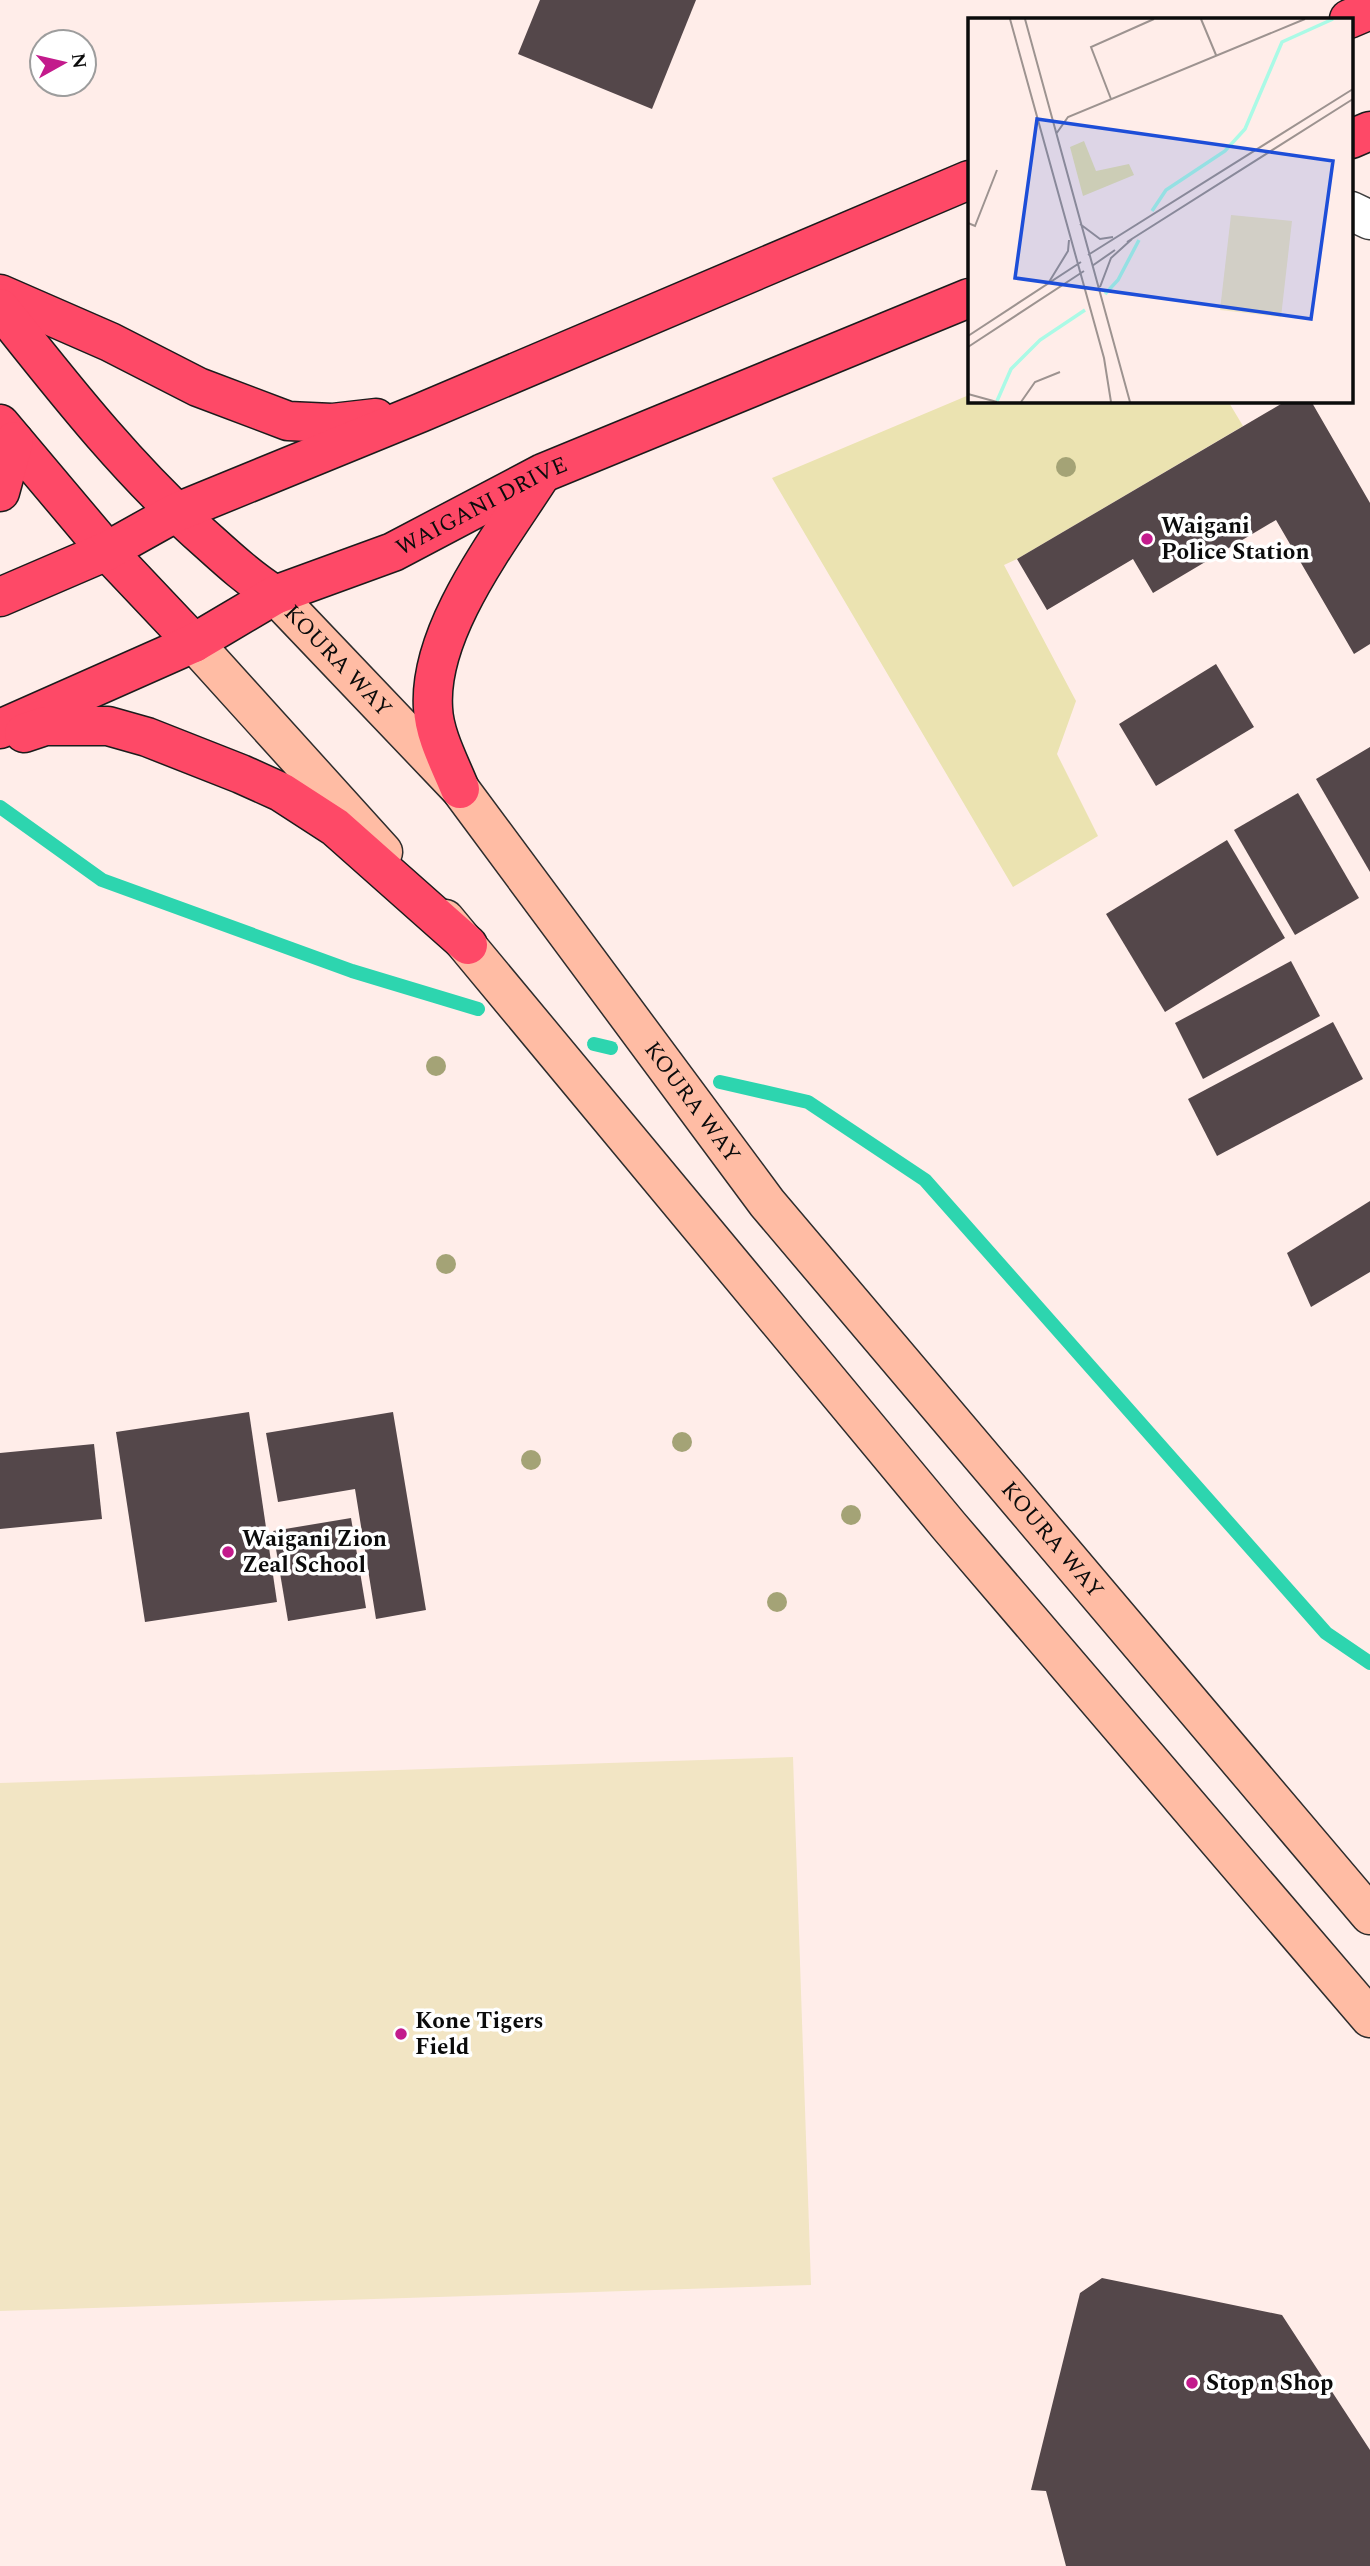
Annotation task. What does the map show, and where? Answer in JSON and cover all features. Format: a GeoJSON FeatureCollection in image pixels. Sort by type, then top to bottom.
{"type":"FeatureCollection","features":[{"type":"Feature","properties":{"kind":"highway"},"geometry":{"type":"LineString","coordinates":[[1351,18],[1370,10]]}},
{"type":"Feature","properties":{"kind":"highway"},"geometry":{"type":"LineString","coordinates":[[1352,139],[1370,131]]}},
{"type":"Feature","properties":{"kind":"highway"},"geometry":{"type":"LineString","coordinates":[[0,597],[107,551],[175,513],[420,413],[968,180]]}},
{"type":"Feature","properties":{"kind":"highway"},"geometry":{"type":"LineString","coordinates":[[0,294],[110,342],[198,387],[288,421],[332,423],[420,413]]}},
{"type":"Feature","properties":{"kind":"highway","name":"WAIGANI DRIVE"},"geometry":{"type":"LineString","coordinates":[[0,729],[194,643],[275,595],[393,552],[542,473],[968,298]]}},
{"type":"Feature","properties":{"kind":"highway","name":"KOURA WAY"},"geometry":{"type":"LineString","coordinates":[[0,308],[76,405],[175,513],[255,583],[275,595]]}},
{"type":"Feature","properties":{"kind":"highway"},"geometry":{"type":"LineString","coordinates":[[0,492],[7,433]]}},
{"type":"Feature","properties":{"kind":"highway"},"geometry":{"type":"LineString","coordinates":[[7,433],[107,551],[194,643]]}},
{"type":"Feature","properties":{"kind":"highway"},"geometry":{"type":"LineString","coordinates":[[460,789],[433,711],[433,679],[448,632],[470,586],[542,473]]}},
{"type":"Feature","properties":{"kind":"highway"},"geometry":{"type":"LineString","coordinates":[[0,741],[45,726],[108,726],[147,737],[241,774],[281,792],[335,827],[468,945]]}},
{"type":"Feature","properties":{"kind":"main road","name":"KOURA WAY"},"geometry":{"type":"LineString","coordinates":[[275,595],[460,789],[767,1203],[1370,1915]]}},
{"type":"Feature","properties":{"kind":"main road"},"geometry":{"type":"LineString","coordinates":[[194,643],[468,945],[949,1526],[1370,2018]]}},
{"type":"Feature","properties":{"kind":"street"},"geometry":{"type":"LineString","coordinates":[[1352,211],[1370,220]]}},
{"type":"Feature","properties":{"kind":"shaded area"},"geometry":{"type":"Polygon","coordinates":[[[968,395],[968,402],[1229,402],[1243,426],[1004,565],[1076,701],[1057,754],[1098,836],[1013,887],[772,478],[968,395]]]}},
{"type":"Feature","properties":{"kind":"shaded area","name":"Kone Tigers Field"},"geometry":{"type":"Polygon","coordinates":[[[793,1757],[811,2285],[0,2311],[0,1783],[793,1757]]]}},
{"type":"Feature","properties":{"kind":"building"},"geometry":{"type":"Polygon","coordinates":[[[540,0],[696,0],[652,109],[518,54],[540,0]]]}},
{"type":"Feature","properties":{"kind":"building","name":"Waigani Police Station"},"geometry":{"type":"Polygon","coordinates":[[[1284,402],[1312,402],[1370,503],[1370,644],[1354,654],[1276,520],[1153,593],[1133,559],[1047,610],[1017,559],[1284,402]]]}},
{"type":"Feature","properties":{"kind":"building"},"geometry":{"type":"Polygon","coordinates":[[[1216,664],[1254,727],[1156,786],[1119,724],[1216,664]]]}},
{"type":"Feature","properties":{"kind":"building"},"geometry":{"type":"Polygon","coordinates":[[[1370,747],[1370,872],[1316,779],[1370,747]]]}},
{"type":"Feature","properties":{"kind":"building"},"geometry":{"type":"Polygon","coordinates":[[[1298,793],[1359,898],[1295,935],[1234,830],[1298,793]]]}},
{"type":"Feature","properties":{"kind":"building"},"geometry":{"type":"Polygon","coordinates":[[[1227,840],[1285,938],[1165,1012],[1106,914],[1227,840]]]}},
{"type":"Feature","properties":{"kind":"building"},"geometry":{"type":"Polygon","coordinates":[[[1291,961],[1320,1016],[1203,1079],[1175,1023],[1291,961]]]}},
{"type":"Feature","properties":{"kind":"building"},"geometry":{"type":"Polygon","coordinates":[[[1333,1022],[1363,1079],[1217,1156],[1188,1099],[1333,1022]]]}},
{"type":"Feature","properties":{"kind":"building"},"geometry":{"type":"Polygon","coordinates":[[[1370,1201],[1370,1272],[1311,1307],[1287,1253],[1370,1201]]]}},
{"type":"Feature","properties":{"kind":"building"},"geometry":{"type":"Polygon","coordinates":[[[249,1412],[277,1602],[145,1622],[116,1432],[249,1412]]]}},
{"type":"Feature","properties":{"kind":"building"},"geometry":{"type":"Polygon","coordinates":[[[393,1412],[426,1610],[376,1619],[355,1489],[278,1502],[266,1433],[393,1412]]]}},
{"type":"Feature","properties":{"kind":"building"},"geometry":{"type":"Polygon","coordinates":[[[94,1444],[102,1519],[0,1529],[0,1453],[94,1444]]]}},
{"type":"Feature","properties":{"kind":"building"},"geometry":{"type":"Polygon","coordinates":[[[351,1518],[366,1608],[288,1621],[273,1531],[351,1518]]]}},
{"type":"Feature","properties":{"kind":"building","name":"Stop n Shop"},"geometry":{"type":"Polygon","coordinates":[[[1102,2278],[1282,2315],[1370,2450],[1370,2566],[1066,2566],[1046,2491],[1031,2490],[1080,2293],[1102,2278]]]}},
{"type":"Feature","properties":{"kind":"waterway"},"geometry":{"type":"LineString","coordinates":[[0,807],[102,880],[352,971],[478,1009]]}},
{"type":"Feature","properties":{"kind":"waterway"},"geometry":{"type":"LineString","coordinates":[[594,1044],[611,1048]]}},
{"type":"Feature","properties":{"kind":"waterway"},"geometry":{"type":"LineString","coordinates":[[720,1082],[808,1102],[925,1180],[1326,1633],[1370,1663]]}},
{"type":"Feature","properties":{"kind":"place","name":"Waigani Police Station"},"geometry":{"type":"Point","coordinates":[1147,539]}},
{"type":"Feature","properties":{"kind":"place","name":"Waigani Zion Zeal School"},"geometry":{"type":"Point","coordinates":[228,1552]}},
{"type":"Feature","properties":{"kind":"place","name":"Kone Tigers Field"},"geometry":{"type":"Point","coordinates":[401,2034]}},
{"type":"Feature","properties":{"kind":"place","name":"Stop n Shop"},"geometry":{"type":"Point","coordinates":[1192,2383]}}]}
